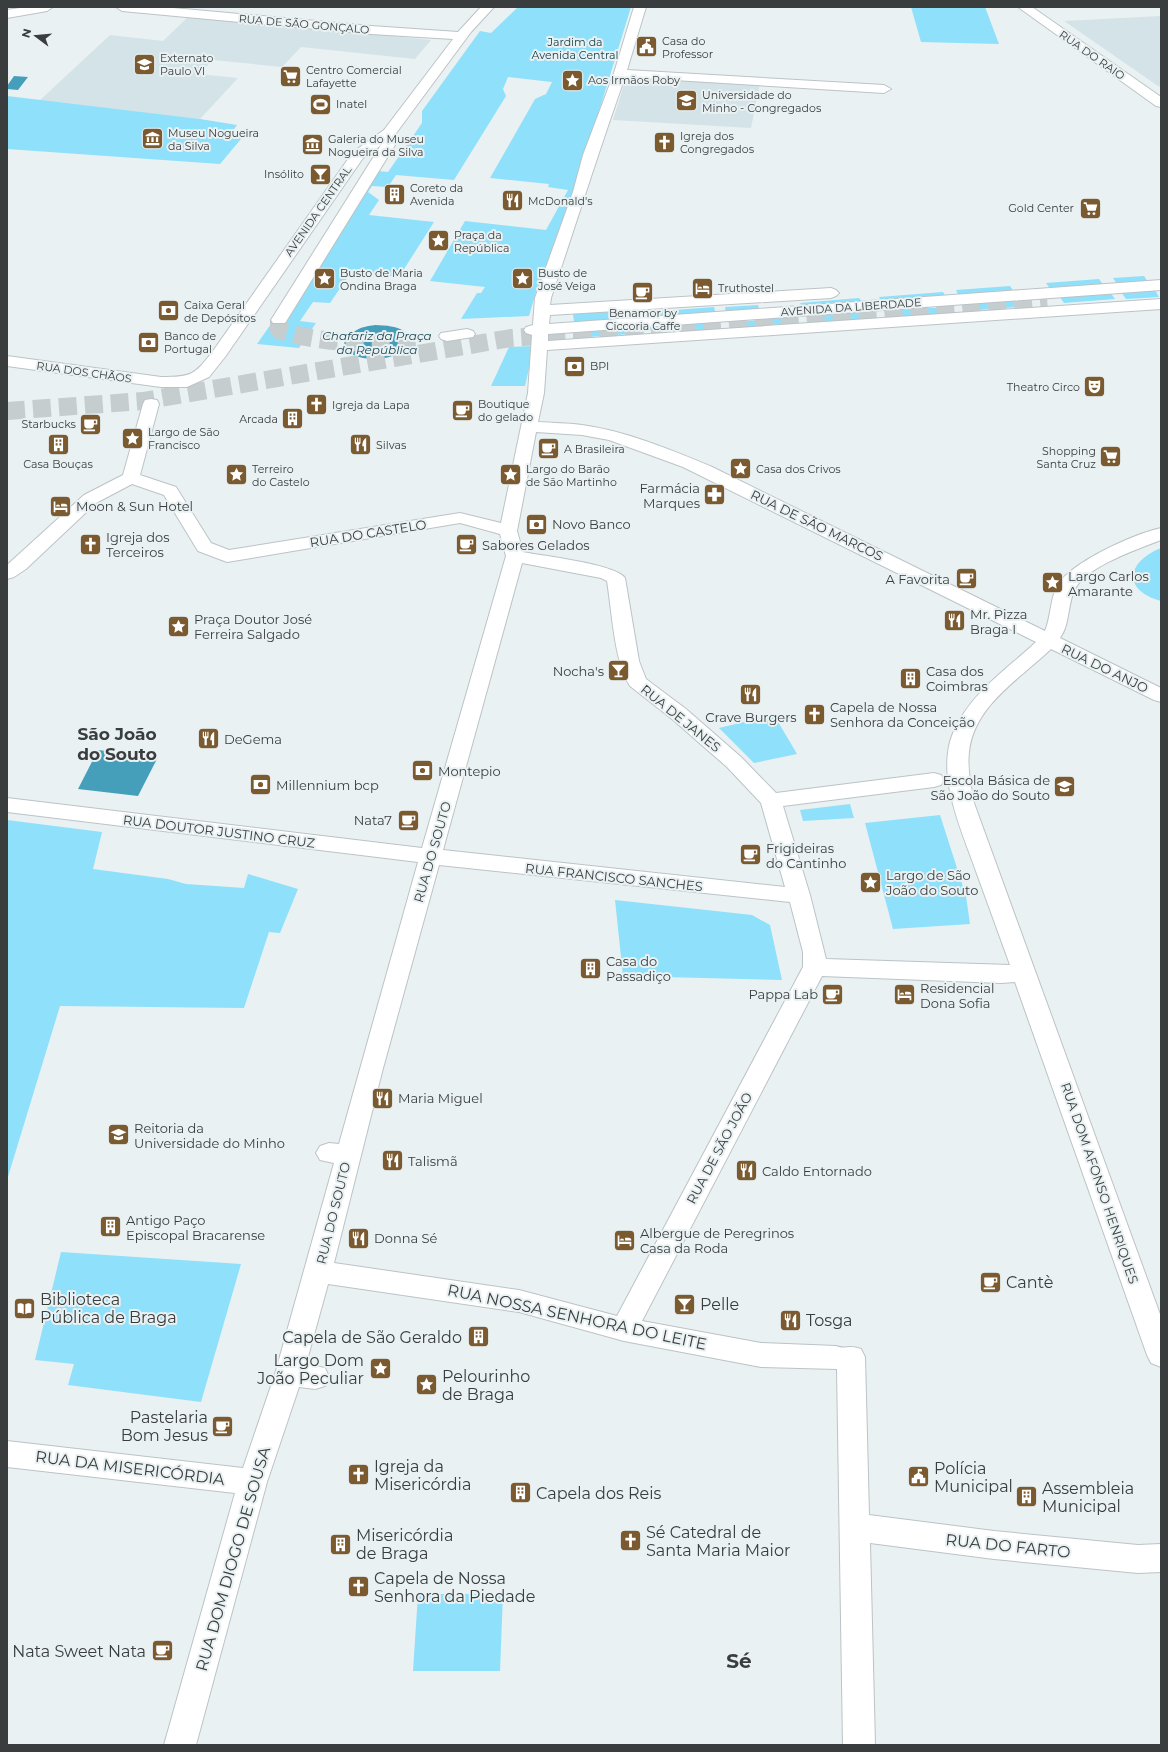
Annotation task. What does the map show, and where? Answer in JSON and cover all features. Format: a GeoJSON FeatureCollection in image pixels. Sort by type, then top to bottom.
{"type":"FeatureCollection","features":[{"type":"Feature","properties":{"kind":"street"},"geometry":{"type":"LineString","coordinates":[[7,14],[47,7]]}},
{"type":"Feature","properties":{"kind":"street","name":"RUA DE SÃO GONÇALO"},"geometry":{"type":"LineString","coordinates":[[122,7],[363,29],[462,36]]}},
{"type":"Feature","properties":{"kind":"street","name":"AVENIDA CENTRAL"},"geometry":{"type":"LineString","coordinates":[[161,382],[187,382],[202,374],[219,354],[358,155],[389,133],[462,36],[488,7]]}},
{"type":"Feature","properties":{"kind":"street"},"geometry":{"type":"LineString","coordinates":[[515,553],[508,531],[536,393],[538,335],[543,298],[572,214],[590,154],[620,73],[640,7]]}},
{"type":"Feature","properties":{"kind":"street","name":"RUA DO RAIO"},"geometry":{"type":"LineString","coordinates":[[1024,7],[1161,103]]}},
{"type":"Feature","properties":{"kind":"street"},"geometry":{"type":"LineString","coordinates":[[620,73],[884,89]]}},
{"type":"Feature","properties":{"kind":"street"},"geometry":{"type":"LineString","coordinates":[[279,320],[388,144],[389,133]]}},
{"type":"Feature","properties":{"kind":"street"},"geometry":{"type":"LineString","coordinates":[[1000,282],[1161,271]]}},
{"type":"Feature","properties":{"kind":"street"},"geometry":{"type":"LineString","coordinates":[[1106,275],[1127,306]]}},
{"type":"Feature","properties":{"kind":"street"},"geometry":{"type":"LineString","coordinates":[[1023,280],[1042,312]]}},
{"type":"Feature","properties":{"kind":"street"},"geometry":{"type":"LineString","coordinates":[[947,285],[964,317]]}},
{"type":"Feature","properties":{"kind":"street","name":"AVENIDA DA LIBERDADE"},"geometry":{"type":"LineString","coordinates":[[538,335],[646,321],[1161,285]]}},
{"type":"Feature","properties":{"kind":"street"},"geometry":{"type":"LineString","coordinates":[[869,290],[886,322]]}},
{"type":"Feature","properties":{"kind":"street"},"geometry":{"type":"LineString","coordinates":[[542,310],[846,292]]}},
{"type":"Feature","properties":{"kind":"street"},"geometry":{"type":"LineString","coordinates":[[792,295],[801,310],[808,328]]}},
{"type":"Feature","properties":{"kind":"street"},"geometry":{"type":"LineString","coordinates":[[717,300],[726,333]]}},
{"type":"Feature","properties":{"kind":"street"},"geometry":{"type":"LineString","coordinates":[[642,305],[649,339]]}},
{"type":"Feature","properties":{"kind":"street"},"geometry":{"type":"LineString","coordinates":[[538,335],[649,339],[1127,306],[1155,308]]}},
{"type":"Feature","properties":{"kind":"street"},"geometry":{"type":"LineString","coordinates":[[447,336],[467,334]]}},
{"type":"Feature","properties":{"kind":"street","name":"RUA DOS CHÃOS"},"geometry":{"type":"LineString","coordinates":[[7,361],[161,382]]}},
{"type":"Feature","properties":{"kind":"street"},"geometry":{"type":"LineString","coordinates":[[7,573],[19,565],[90,499],[131,478],[151,404]]}},
{"type":"Feature","properties":{"kind":"street","name":"RUA DE SÃO MARCOS"},"geometry":{"type":"LineString","coordinates":[[529,427],[581,430],[621,438],[660,451],[704,470],[1048,641]]}},
{"type":"Feature","properties":{"kind":"street","name":"RUA DO CASTELO"},"geometry":{"type":"LineString","coordinates":[[131,478],[170,491],[184,510],[204,547],[223,561],[460,518],[508,531]]}},
{"type":"Feature","properties":{"kind":"street"},"geometry":{"type":"LineString","coordinates":[[1048,641],[1058,625],[1063,595],[1067,586],[1074,579],[1100,561],[1161,533]]}},
{"type":"Feature","properties":{"kind":"street","name":"RUA DE JANES"},"geometry":{"type":"LineString","coordinates":[[515,553],[606,573],[616,578],[629,661],[637,682],[679,714],[734,762],[773,807]]}},
{"type":"Feature","properties":{"kind":"street","name":"RUA DO SOUTO"},"geometry":{"type":"LineString","coordinates":[[318,1272],[338,1154],[430,856],[515,553]]}},
{"type":"Feature","properties":{"kind":"street","name":"RUA DO ANJO"},"geometry":{"type":"LineString","coordinates":[[1048,641],[1161,696]]}},
{"type":"Feature","properties":{"kind":"street","name":"RUA DOM AFONSO HENRIQUES"},"geometry":{"type":"LineString","coordinates":[[1048,641],[1015,669],[989,695],[972,718],[960,743],[958,778],[963,803],[1040,1012],[1161,1355]]}},
{"type":"Feature","properties":{"kind":"street"},"geometry":{"type":"LineString","coordinates":[[934,780],[773,807],[799,895],[814,960],[1001,975],[1025,972]]}},
{"type":"Feature","properties":{"kind":"street","name":"RUA DOUTOR JUSTINO CRUZ"},"geometry":{"type":"LineString","coordinates":[[7,804],[430,856]]}},
{"type":"Feature","properties":{"kind":"street","name":"RUA FRANCISCO SANCHES"},"geometry":{"type":"LineString","coordinates":[[430,856],[777,894],[799,895]]}},
{"type":"Feature","properties":{"kind":"street","name":"RUA DE SÃO JOÃO"},"geometry":{"type":"LineString","coordinates":[[624,1329],[814,960]]}},
{"type":"Feature","properties":{"kind":"street","name":"RUA NOSSA SENHORA DO LEITE"},"geometry":{"type":"LineString","coordinates":[[318,1272],[445,1289],[519,1301],[624,1329],[761,1355],[844,1357],[855,1527]]}},
{"type":"Feature","properties":{"kind":"street","name":"RUA DOM DIOGO DE SOUSA"},"geometry":{"type":"LineString","coordinates":[[180,1745],[253,1482],[302,1376],[318,1272]]}},
{"type":"Feature","properties":{"kind":"street","name":"RUA DA MISERICÓRDIA"},"geometry":{"type":"LineString","coordinates":[[7,1454],[253,1482]]}},
{"type":"Feature","properties":{"kind":"street"},"geometry":{"type":"LineString","coordinates":[[855,1527],[859,1745]]}},
{"type":"Feature","properties":{"kind":"street","name":"RUA DO FARTO"},"geometry":{"type":"LineString","coordinates":[[855,1527],[994,1546],[1138,1559],[1161,1558]]}},
{"type":"Feature","properties":{"kind":"shaded area","name":"Externato Paulo VI"},"geometry":{"type":"Polygon","coordinates":[[[190,15],[431,40],[415,59],[301,47],[282,67],[213,60],[199,74],[238,78],[200,119],[39,101],[110,35],[163,41],[190,15]]]}},
{"type":"Feature","properties":{"kind":"shaded area"},"geometry":{"type":"Polygon","coordinates":[[[1161,16],[1161,87],[1064,21],[1161,16]]]}},
{"type":"Feature","properties":{"kind":"shaded area","name":"Universidade do Minho - Congregados"},"geometry":{"type":"Polygon","coordinates":[[[627,75],[760,83],[751,128],[613,120],[627,75]]]}},
{"type":"Feature","properties":{"kind":"green space","name":"Jardim da Avenida Central"},"geometry":{"type":"Polygon","coordinates":[[[518,7],[631,7],[577,183],[536,292],[529,316],[461,319],[477,293],[481,293],[485,287],[430,281],[465,221],[546,230],[568,190],[548,187],[549,184],[490,178],[535,99],[546,94],[552,82],[508,77],[503,89],[506,96],[454,180],[396,175],[388,187],[372,186],[368,192],[379,200],[369,215],[434,222],[399,277],[351,272],[330,303],[313,302],[300,321],[316,323],[299,348],[257,344],[378,171],[388,172],[422,123],[422,111],[480,31],[491,33],[518,7]]]}},
{"type":"Feature","properties":{"kind":"green space"},"geometry":{"type":"Polygon","coordinates":[[[911,7],[985,7],[999,44],[921,42],[911,7]]]}},
{"type":"Feature","properties":{"kind":"green space","name":"Museu Nogueira da Silva"},"geometry":{"type":"Polygon","coordinates":[[[7,96],[200,119],[237,125],[232,132],[246,133],[220,164],[7,149],[7,96]]]}},
{"type":"Feature","properties":{"kind":"green space"},"geometry":{"type":"Polygon","coordinates":[[[1144,276],[1148,282],[1117,284],[1113,278],[1144,276]]]}},
{"type":"Feature","properties":{"kind":"green space"},"geometry":{"type":"Polygon","coordinates":[[[1099,279],[1104,286],[1051,290],[1046,283],[1099,279]]]}},
{"type":"Feature","properties":{"kind":"green space"},"geometry":{"type":"Polygon","coordinates":[[[1010,286],[1014,292],[959,296],[956,290],[1010,286]]]}},
{"type":"Feature","properties":{"kind":"green space"},"geometry":{"type":"Polygon","coordinates":[[[1155,290],[1159,297],[1126,299],[1121,292],[1155,290]]]}},
{"type":"Feature","properties":{"kind":"green space"},"geometry":{"type":"Polygon","coordinates":[[[943,292],[947,299],[882,303],[879,297],[943,292]]]}},
{"type":"Feature","properties":{"kind":"green space"},"geometry":{"type":"Polygon","coordinates":[[[1110,292],[1115,299],[1064,303],[1059,296],[1110,292]]]}},
{"type":"Feature","properties":{"kind":"green space"},"geometry":{"type":"Polygon","coordinates":[[[859,298],[864,304],[803,308],[800,303],[859,298]]]}},
{"type":"Feature","properties":{"kind":"green space"},"geometry":{"type":"Polygon","coordinates":[[[1014,300],[1018,307],[965,311],[961,304],[1014,300]]]}},
{"type":"Feature","properties":{"kind":"green space"},"geometry":{"type":"Polygon","coordinates":[[[758,305],[760,311],[726,313],[725,307],[758,305]]]}},
{"type":"Feature","properties":{"kind":"green space"},"geometry":{"type":"Polygon","coordinates":[[[714,307],[716,314],[650,318],[649,312],[714,307]]]}},
{"type":"Feature","properties":{"kind":"green space"},"geometry":{"type":"Polygon","coordinates":[[[902,308],[952,308],[955,313],[889,317],[885,310],[902,308]]]}},
{"type":"Feature","properties":{"kind":"green space"},"geometry":{"type":"Polygon","coordinates":[[[638,309],[640,317],[574,322],[573,314],[638,309]]]}},
{"type":"Feature","properties":{"kind":"green space"},"geometry":{"type":"Polygon","coordinates":[[[866,312],[870,319],[814,323],[809,315],[866,312]]]}},
{"type":"Feature","properties":{"kind":"green space"},"geometry":{"type":"Polygon","coordinates":[[[795,316],[799,323],[768,325],[767,319],[795,316]]]}},
{"type":"Feature","properties":{"kind":"green space"},"geometry":{"type":"Polygon","coordinates":[[[762,320],[765,326],[732,328],[731,322],[762,320]]]}},
{"type":"Feature","properties":{"kind":"green space"},"geometry":{"type":"Polygon","coordinates":[[[716,322],[718,329],[652,334],[649,326],[716,322]]]}},
{"type":"Feature","properties":{"kind":"green space"},"geometry":{"type":"Polygon","coordinates":[[[642,326],[644,333],[573,338],[573,330],[642,326]]]}},
{"type":"Feature","properties":{"kind":"green space"},"geometry":{"type":"Polygon","coordinates":[[[534,346],[525,386],[491,386],[509,347],[534,346]]]}},
{"type":"Feature","properties":{"kind":"green space"},"geometry":{"type":"Polygon","coordinates":[[[1161,548],[1161,601],[1148,596],[1140,590],[1135,583],[1133,576],[1135,568],[1141,561],[1149,554],[1161,548]]]}},
{"type":"Feature","properties":{"kind":"green space"},"geometry":{"type":"Polygon","coordinates":[[[774,715],[797,754],[754,763],[719,728],[774,715]]]}},
{"type":"Feature","properties":{"kind":"green space"},"geometry":{"type":"Polygon","coordinates":[[[850,804],[854,818],[803,821],[800,810],[850,804]]]}},
{"type":"Feature","properties":{"kind":"green space"},"geometry":{"type":"Polygon","coordinates":[[[940,815],[966,896],[970,924],[893,929],[865,823],[940,815]]]}},
{"type":"Feature","properties":{"kind":"green space"},"geometry":{"type":"Polygon","coordinates":[[[7,820],[102,832],[93,869],[168,879],[186,884],[244,888],[248,874],[298,889],[280,933],[269,932],[244,1008],[60,1006],[7,1180],[7,820]]]}},
{"type":"Feature","properties":{"kind":"green space"},"geometry":{"type":"Polygon","coordinates":[[[615,900],[752,915],[770,925],[782,980],[623,976],[615,900]]]}},
{"type":"Feature","properties":{"kind":"green space"},"geometry":{"type":"Polygon","coordinates":[[[61,1252],[241,1264],[201,1402],[68,1385],[74,1364],[35,1360],[61,1252]]]}},
{"type":"Feature","properties":{"kind":"green space"},"geometry":{"type":"Polygon","coordinates":[[[418,1594],[503,1594],[500,1671],[413,1671],[418,1594]]]}},
{"type":"Feature","properties":{"kind":"water"},"geometry":{"type":"Polygon","coordinates":[[[14,76],[28,77],[18,90],[7,89],[7,86],[14,76]]]}},
{"type":"Feature","properties":{"kind":"water","name":"Chafariz da Praça da República"},"geometry":{"type":"Polygon","coordinates":[[[375,325],[394,327],[406,332],[410,339],[408,346],[389,357],[375,359],[359,357],[346,349],[345,341],[350,334],[367,326],[375,325]]]}},
{"type":"Feature","properties":{"kind":"water"},"geometry":{"type":"Polygon","coordinates":[[[98,750],[158,757],[138,796],[78,789],[98,750]]]}},
{"type":"Feature","properties":{"kind":"tunnel"},"geometry":{"type":"LineString","coordinates":[[7,411],[143,401],[511,338],[1047,298]]}},
{"type":"Feature","properties":{"kind":"tunnel"},"geometry":{"type":"LineString","coordinates":[[279,320],[279,330],[296,335],[331,341],[383,343],[418,342]]}},
{"type":"Feature","properties":{"kind":"place","name":"Casa do Professor"},"geometry":{"type":"Point","coordinates":[647,47]}},
{"type":"Feature","properties":{"kind":"place","name":"Externato Paulo VI"},"geometry":{"type":"Point","coordinates":[144,64]}},
{"type":"Feature","properties":{"kind":"place","name":"Centro Comercial Lafayette"},"geometry":{"type":"Point","coordinates":[291,76]}},
{"type":"Feature","properties":{"kind":"place","name":"Aos Irmãos Roby"},"geometry":{"type":"Point","coordinates":[572,80]}},
{"type":"Feature","properties":{"kind":"place","name":"Universidade do Minho - Congregados"},"geometry":{"type":"Point","coordinates":[687,101]}},
{"type":"Feature","properties":{"kind":"place","name":"Inatel"},"geometry":{"type":"Point","coordinates":[320,104]}},
{"type":"Feature","properties":{"kind":"place","name":"Museu Nogueira da Silva"},"geometry":{"type":"Point","coordinates":[152,139]}},
{"type":"Feature","properties":{"kind":"place","name":"Igreja dos Congregados"},"geometry":{"type":"Point","coordinates":[665,142]}},
{"type":"Feature","properties":{"kind":"place","name":"Galeria do Museu Nogueira da Silva"},"geometry":{"type":"Point","coordinates":[313,145]}},
{"type":"Feature","properties":{"kind":"place","name":"Insólito"},"geometry":{"type":"Point","coordinates":[320,174]}},
{"type":"Feature","properties":{"kind":"place","name":"Coreto da Avenida"},"geometry":{"type":"Point","coordinates":[394,194]}},
{"type":"Feature","properties":{"kind":"place","name":"McDonald's"},"geometry":{"type":"Point","coordinates":[513,201]}},
{"type":"Feature","properties":{"kind":"place","name":"Gold Center"},"geometry":{"type":"Point","coordinates":[1090,208]}},
{"type":"Feature","properties":{"kind":"place","name":"Praça da República"},"geometry":{"type":"Point","coordinates":[438,241]}},
{"type":"Feature","properties":{"kind":"place","name":"Busto de Maria Ondina Braga"},"geometry":{"type":"Point","coordinates":[324,279]}},
{"type":"Feature","properties":{"kind":"place","name":"Busto de José Veiga"},"geometry":{"type":"Point","coordinates":[523,279]}},
{"type":"Feature","properties":{"kind":"place","name":"Truthostel"},"geometry":{"type":"Point","coordinates":[703,288]}},
{"type":"Feature","properties":{"kind":"place","name":"Benamor by Ciccoria Caffe"},"geometry":{"type":"Point","coordinates":[643,293]}},
{"type":"Feature","properties":{"kind":"place","name":"Caixa Geral de Depósitos"},"geometry":{"type":"Point","coordinates":[169,311]}},
{"type":"Feature","properties":{"kind":"place","name":"Banco de Portugal"},"geometry":{"type":"Point","coordinates":[149,342]}},
{"type":"Feature","properties":{"kind":"place","name":"BPI"},"geometry":{"type":"Point","coordinates":[574,366]}},
{"type":"Feature","properties":{"kind":"place","name":"Theatro Circo"},"geometry":{"type":"Point","coordinates":[1095,387]}},
{"type":"Feature","properties":{"kind":"place","name":"Igreja da Lapa"},"geometry":{"type":"Point","coordinates":[316,405]}},
{"type":"Feature","properties":{"kind":"place","name":"Boutique do gelado"},"geometry":{"type":"Point","coordinates":[462,410]}},
{"type":"Feature","properties":{"kind":"place","name":"Arcada"},"geometry":{"type":"Point","coordinates":[293,419]}},
{"type":"Feature","properties":{"kind":"place","name":"Starbucks"},"geometry":{"type":"Point","coordinates":[91,424]}},
{"type":"Feature","properties":{"kind":"place","name":"Largo de São Francisco"},"geometry":{"type":"Point","coordinates":[133,438]}},
{"type":"Feature","properties":{"kind":"place","name":"Casa Bouças"},"geometry":{"type":"Point","coordinates":[58,444]}},
{"type":"Feature","properties":{"kind":"place","name":"Silvas"},"geometry":{"type":"Point","coordinates":[361,445]}},
{"type":"Feature","properties":{"kind":"place","name":"A Brasileira"},"geometry":{"type":"Point","coordinates":[549,449]}},
{"type":"Feature","properties":{"kind":"place","name":"Shopping Santa Cruz"},"geometry":{"type":"Point","coordinates":[1111,457]}},
{"type":"Feature","properties":{"kind":"place","name":"Casa dos Crivos"},"geometry":{"type":"Point","coordinates":[741,469]}},
{"type":"Feature","properties":{"kind":"place","name":"Terreiro do Castelo"},"geometry":{"type":"Point","coordinates":[237,475]}},
{"type":"Feature","properties":{"kind":"place","name":"Largo do Barão de São Martinho"},"geometry":{"type":"Point","coordinates":[510,475]}},
{"type":"Feature","properties":{"kind":"place","name":"Farmácia Marques"},"geometry":{"type":"Point","coordinates":[715,495]}},
{"type":"Feature","properties":{"kind":"place","name":"Moon & Sun Hotel"},"geometry":{"type":"Point","coordinates":[61,506]}},
{"type":"Feature","properties":{"kind":"place","name":"Novo Banco"},"geometry":{"type":"Point","coordinates":[536,524]}},
{"type":"Feature","properties":{"kind":"place","name":"Igreja dos Terceiros"},"geometry":{"type":"Point","coordinates":[90,544]}},
{"type":"Feature","properties":{"kind":"place","name":"Sabores Gelados"},"geometry":{"type":"Point","coordinates":[466,545]}},
{"type":"Feature","properties":{"kind":"place","name":"A Favorita"},"geometry":{"type":"Point","coordinates":[966,579]}},
{"type":"Feature","properties":{"kind":"place","name":"Largo Carlos Amarante"},"geometry":{"type":"Point","coordinates":[1053,583]}},
{"type":"Feature","properties":{"kind":"place","name":"Mr. Pizza Braga I"},"geometry":{"type":"Point","coordinates":[954,621]}},
{"type":"Feature","properties":{"kind":"place","name":"Praça Doutor José Ferreira Salgado"},"geometry":{"type":"Point","coordinates":[179,626]}},
{"type":"Feature","properties":{"kind":"place","name":"Nocha's"},"geometry":{"type":"Point","coordinates":[619,671]}},
{"type":"Feature","properties":{"kind":"place","name":"Casa dos Coimbras"},"geometry":{"type":"Point","coordinates":[911,678]}},
{"type":"Feature","properties":{"kind":"place","name":"Crave Burgers"},"geometry":{"type":"Point","coordinates":[751,695]}},
{"type":"Feature","properties":{"kind":"place","name":"Capela de Nossa Senhora da Conceição"},"geometry":{"type":"Point","coordinates":[815,714]}},
{"type":"Feature","properties":{"kind":"place","name":"DeGema"},"geometry":{"type":"Point","coordinates":[208,739]}},
{"type":"Feature","properties":{"kind":"place","name":"Montepio"},"geometry":{"type":"Point","coordinates":[422,771]}},
{"type":"Feature","properties":{"kind":"place","name":"Millennium bcp"},"geometry":{"type":"Point","coordinates":[261,785]}},
{"type":"Feature","properties":{"kind":"place","name":"Escola Básica de São João do Souto"},"geometry":{"type":"Point","coordinates":[1065,787]}},
{"type":"Feature","properties":{"kind":"place","name":"Nata7"},"geometry":{"type":"Point","coordinates":[408,820]}},
{"type":"Feature","properties":{"kind":"place","name":"Frigideiras do Cantinho"},"geometry":{"type":"Point","coordinates":[751,855]}},
{"type":"Feature","properties":{"kind":"place","name":"Largo de São João do Souto"},"geometry":{"type":"Point","coordinates":[871,882]}},
{"type":"Feature","properties":{"kind":"place","name":"Casa do Passadiço"},"geometry":{"type":"Point","coordinates":[590,968]}},
{"type":"Feature","properties":{"kind":"place","name":"Pappa Lab"},"geometry":{"type":"Point","coordinates":[833,994]}},
{"type":"Feature","properties":{"kind":"place","name":"Residencial Dona Sofia"},"geometry":{"type":"Point","coordinates":[904,995]}},
{"type":"Feature","properties":{"kind":"place","name":"Maria Miguel"},"geometry":{"type":"Point","coordinates":[383,1098]}},
{"type":"Feature","properties":{"kind":"place","name":"Reitoria da Universidade do Minho"},"geometry":{"type":"Point","coordinates":[119,1135]}},
{"type":"Feature","properties":{"kind":"place","name":"Talismã"},"geometry":{"type":"Point","coordinates":[392,1161]}},
{"type":"Feature","properties":{"kind":"place","name":"Caldo Entornado"},"geometry":{"type":"Point","coordinates":[746,1171]}},
{"type":"Feature","properties":{"kind":"place","name":"Antigo Paço Episcopal Bracarense"},"geometry":{"type":"Point","coordinates":[111,1227]}},
{"type":"Feature","properties":{"kind":"place","name":"Donna Sé"},"geometry":{"type":"Point","coordinates":[358,1238]}},
{"type":"Feature","properties":{"kind":"place","name":"Albergue de Peregrinos Casa da Roda"},"geometry":{"type":"Point","coordinates":[625,1240]}},
{"type":"Feature","properties":{"kind":"place","name":"Cantè"},"geometry":{"type":"Point","coordinates":[991,1282]}},
{"type":"Feature","properties":{"kind":"place","name":"Pelle"},"geometry":{"type":"Point","coordinates":[684,1304]}},
{"type":"Feature","properties":{"kind":"place","name":"Biblioteca Pública de Braga"},"geometry":{"type":"Point","coordinates":[25,1308]}},
{"type":"Feature","properties":{"kind":"place","name":"Tosga"},"geometry":{"type":"Point","coordinates":[791,1320]}},
{"type":"Feature","properties":{"kind":"place","name":"Capela de São Geraldo"},"geometry":{"type":"Point","coordinates":[478,1337]}},
{"type":"Feature","properties":{"kind":"place","name":"Largo Dom João Peculiar"},"geometry":{"type":"Point","coordinates":[380,1369]}},
{"type":"Feature","properties":{"kind":"place","name":"Pelourinho de Braga"},"geometry":{"type":"Point","coordinates":[426,1385]}},
{"type":"Feature","properties":{"kind":"place","name":"Pastelaria Bom Jesus"},"geometry":{"type":"Point","coordinates":[223,1426]}},
{"type":"Feature","properties":{"kind":"place","name":"Igreja da Misericórdia"},"geometry":{"type":"Point","coordinates":[359,1475]}},
{"type":"Feature","properties":{"kind":"place","name":"Polícia Municipal"},"geometry":{"type":"Point","coordinates":[918,1477]}},
{"type":"Feature","properties":{"kind":"place","name":"Capela dos Reis"},"geometry":{"type":"Point","coordinates":[521,1493]}},
{"type":"Feature","properties":{"kind":"place","name":"Assembleia Municipal"},"geometry":{"type":"Point","coordinates":[1027,1497]}},
{"type":"Feature","properties":{"kind":"place","name":"Sé Catedral de Santa Maria Maior"},"geometry":{"type":"Point","coordinates":[630,1541]}},
{"type":"Feature","properties":{"kind":"place","name":"Misericórdia de Braga"},"geometry":{"type":"Point","coordinates":[340,1544]}},
{"type":"Feature","properties":{"kind":"place","name":"Capela de Nossa Senhora da Piedade"},"geometry":{"type":"Point","coordinates":[358,1587]}},
{"type":"Feature","properties":{"kind":"place","name":"Nata Sweet Nata"},"geometry":{"type":"Point","coordinates":[162,1651]}},
{"type":"Feature","properties":{"kind":"district","name":"São João do Souto"},"geometry":{"type":"Point","coordinates":[117,744]}},
{"type":"Feature","properties":{"kind":"district","name":"Sé"},"geometry":{"type":"Point","coordinates":[739,1661]}}]}
